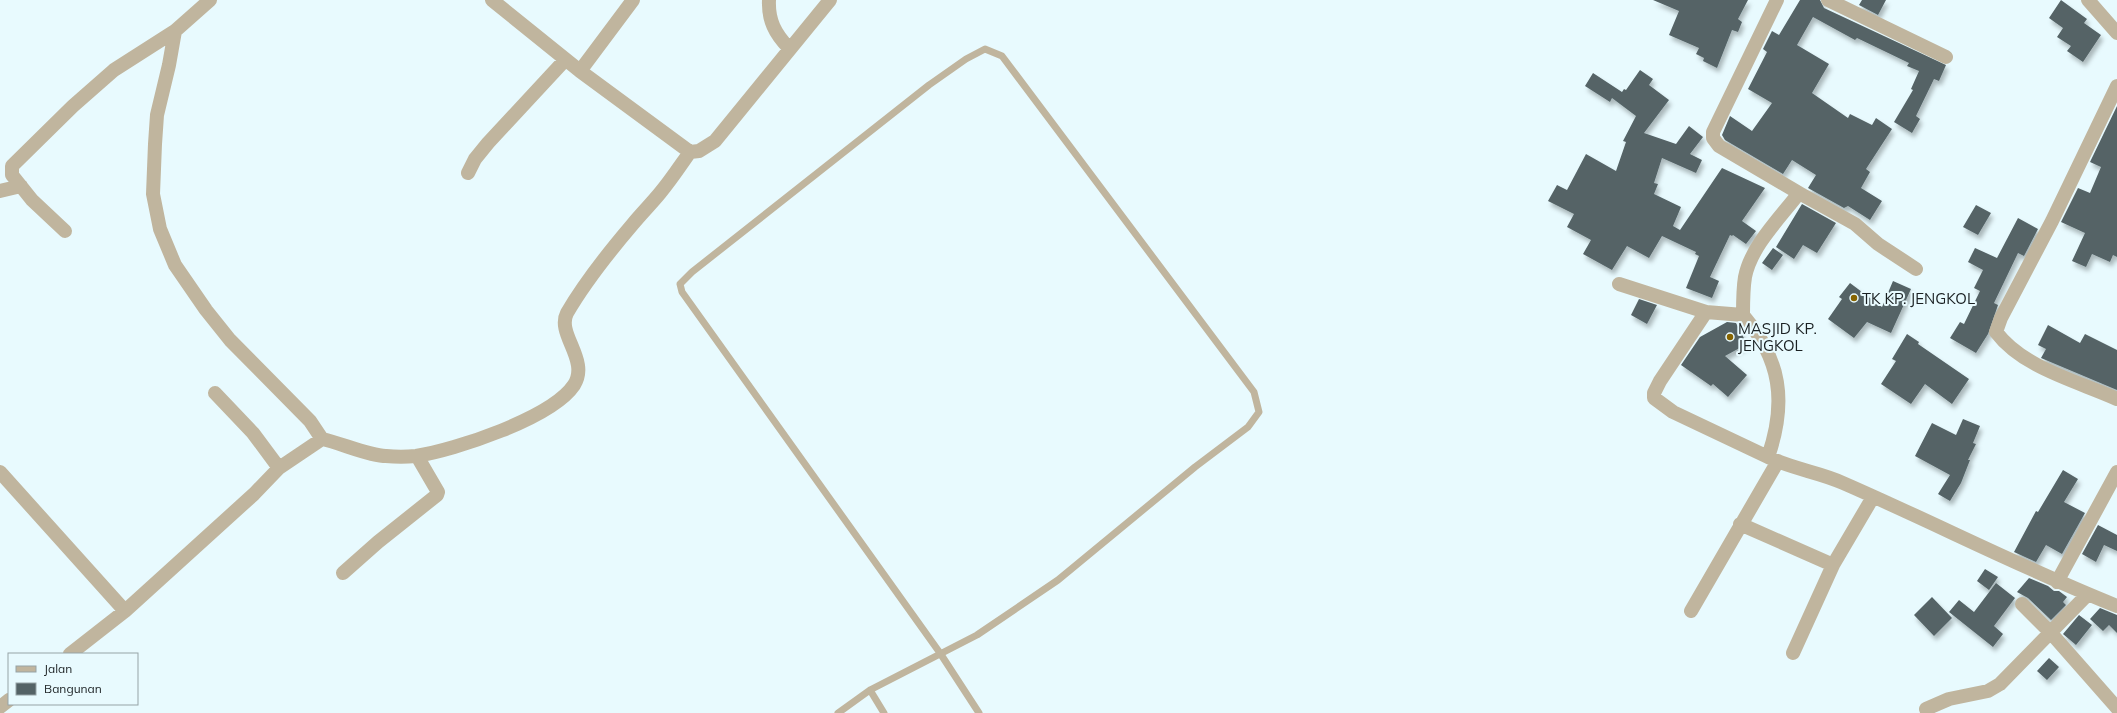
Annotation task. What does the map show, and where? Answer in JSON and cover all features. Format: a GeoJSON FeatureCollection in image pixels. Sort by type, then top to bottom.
{"type":"FeatureCollection","features":[{"type":"Feature","properties":{"kind":"street"},"geometry":{"type":"LineString","coordinates":[[65,231],[32,200],[12,175],[12,166],[73,106],[114,70],[175,31],[210,0]]}},
{"type":"Feature","properties":{"kind":"street"},"geometry":{"type":"LineString","coordinates":[[492,0],[565,60],[690,152],[699,152],[715,141],[789,48],[830,0]]}},
{"type":"Feature","properties":{"kind":"street"},"geometry":{"type":"LineString","coordinates":[[580,71],[633,0]]}},
{"type":"Feature","properties":{"kind":"street"},"geometry":{"type":"LineString","coordinates":[[769,0],[768,8],[773,29],[789,48]]}},
{"type":"Feature","properties":{"kind":"street"},"geometry":{"type":"LineString","coordinates":[[1777,0],[1712,138],[1719,146],[1855,224],[1882,247],[1916,269]]}},
{"type":"Feature","properties":{"kind":"street"},"geometry":{"type":"LineString","coordinates":[[1828,0],[1946,57]]}},
{"type":"Feature","properties":{"kind":"street"},"geometry":{"type":"LineString","coordinates":[[2088,0],[2117,33]]}},
{"type":"Feature","properties":{"kind":"street"},"geometry":{"type":"LineString","coordinates":[[175,31],[169,65],[157,115],[153,194],[160,229],[175,265],[206,310],[230,340],[310,421],[322,439],[384,456],[417,456],[477,440],[528,418],[558,402],[574,385],[579,366],[567,332],[566,316],[586,283],[632,224],[659,195],[690,152]]}},
{"type":"Feature","properties":{"kind":"street"},"geometry":{"type":"LineString","coordinates":[[468,174],[475,158],[565,60]]}},
{"type":"Feature","properties":{"kind":"street"},"geometry":{"type":"LineString","coordinates":[[2117,86],[2052,221],[2001,318],[1996,332],[2012,349],[2042,368],[2117,399]]}},
{"type":"Feature","properties":{"kind":"street"},"geometry":{"type":"LineString","coordinates":[[0,191],[21,186]]}},
{"type":"Feature","properties":{"kind":"street"},"geometry":{"type":"LineString","coordinates":[[1691,611],[1740,524],[1773,459],[1774,440],[1780,401],[1774,368],[1767,349],[1743,315],[1745,277],[1750,262],[1761,242],[1799,193]]}},
{"type":"Feature","properties":{"kind":"street"},"geometry":{"type":"LineString","coordinates":[[1619,284],[1706,312],[1743,315]]}},
{"type":"Feature","properties":{"kind":"street"},"geometry":{"type":"LineString","coordinates":[[1706,312],[1660,381],[1654,393],[1654,398],[1673,412],[1773,459],[1841,482],[2057,582],[2117,606]]}},
{"type":"Feature","properties":{"kind":"street"},"geometry":{"type":"LineString","coordinates":[[215,393],[253,433],[279,468]]}},
{"type":"Feature","properties":{"kind":"street"},"geometry":{"type":"LineString","coordinates":[[71,653],[125,611],[254,494],[279,468],[322,439]]}},
{"type":"Feature","properties":{"kind":"street"},"geometry":{"type":"LineString","coordinates":[[343,573],[378,542],[436,498],[438,492],[417,456]]}},
{"type":"Feature","properties":{"kind":"street"},"geometry":{"type":"LineString","coordinates":[[0,472],[125,611]]}},
{"type":"Feature","properties":{"kind":"street"},"geometry":{"type":"LineString","coordinates":[[2057,582],[2117,472]]}},
{"type":"Feature","properties":{"kind":"street"},"geometry":{"type":"LineString","coordinates":[[1793,653],[1833,565],[1873,497]]}},
{"type":"Feature","properties":{"kind":"street"},"geometry":{"type":"LineString","coordinates":[[1740,524],[1833,565]]}},
{"type":"Feature","properties":{"kind":"street"},"geometry":{"type":"LineString","coordinates":[[1926,709],[1949,699],[1988,691],[2011,674],[2088,594]]}},
{"type":"Feature","properties":{"kind":"street"},"geometry":{"type":"LineString","coordinates":[[2022,604],[2051,633],[2117,708]]}},
{"type":"Feature","properties":{"kind":"street"},"geometry":{"type":"LineString","coordinates":[[0,707],[8,701]]}},
{"type":"Feature","properties":{"kind":"lane"},"geometry":{"type":"LineString","coordinates":[[838,713],[870,690],[940,654],[977,635],[1058,580],[1195,467],[1248,427],[1259,412],[1254,392],[1007,62],[1002,56],[985,49],[929,85],[698,267],[682,280],[680,284],[682,292],[940,654],[979,713]]}},
{"type":"Feature","properties":{"kind":"lane"},"geometry":{"type":"LineString","coordinates":[[870,690],[884,713]]}},
{"type":"Feature","properties":{"kind":"building"},"geometry":{"type":"Polygon","coordinates":[[[1653,0],[1748,0],[1738,19],[1742,22],[1738,32],[1732,30],[1717,68],[1703,61],[1704,58],[1696,54],[1699,48],[1669,35],[1679,11],[1653,0]]]}},
{"type":"Feature","properties":{"kind":"building"},"geometry":{"type":"Polygon","coordinates":[[[1800,0],[1820,0],[1824,8],[1946,65],[1939,81],[1934,79],[1916,116],[1920,119],[1912,133],[1894,122],[1913,90],[1911,89],[1919,71],[1907,66],[1909,63],[1857,38],[1855,40],[1813,17],[1797,45],[1829,64],[1812,93],[1848,118],[1850,114],[1872,125],[1876,118],[1892,129],[1866,169],[1870,172],[1861,188],[1882,201],[1870,220],[1848,206],[1844,208],[1808,188],[1816,175],[1792,160],[1783,174],[1725,140],[1722,135],[1730,116],[1752,131],[1772,103],[1748,89],[1767,52],[1763,49],[1772,31],[1779,35],[1800,0]]]}},
{"type":"Feature","properties":{"kind":"building"},"geometry":{"type":"Polygon","coordinates":[[[1862,0],[1886,0],[1878,15],[1859,5],[1862,0]]]}},
{"type":"Feature","properties":{"kind":"building"},"geometry":{"type":"Polygon","coordinates":[[[2061,0],[2087,19],[2084,23],[2101,35],[2083,62],[2067,51],[2071,46],[2057,37],[2063,28],[2049,18],[2061,0]]]}},
{"type":"Feature","properties":{"kind":"building"},"geometry":{"type":"Polygon","coordinates":[[[1640,70],[1653,79],[1649,85],[1669,100],[1644,133],[1676,144],[1689,126],[1703,137],[1690,154],[1702,160],[1696,173],[1662,158],[1654,183],[1658,184],[1654,194],[1681,207],[1673,226],[1680,230],[1722,168],[1765,188],[1742,221],[1756,231],[1746,244],[1733,235],[1730,235],[1710,277],[1719,281],[1712,298],[1686,288],[1699,256],[1695,254],[1696,252],[1662,236],[1649,258],[1627,246],[1612,270],[1583,254],[1591,240],[1567,227],[1574,214],[1548,201],[1557,185],[1567,190],[1586,154],[1616,171],[1626,142],[1623,141],[1636,116],[1612,98],[1610,102],[1585,86],[1593,73],[1622,92],[1624,89],[1626,90],[1640,70]]]}},
{"type":"Feature","properties":{"kind":"building"},"geometry":{"type":"Polygon","coordinates":[[[2117,106],[2117,257],[2113,255],[2110,262],[2092,254],[2086,267],[2072,261],[2085,233],[2061,222],[2078,188],[2090,193],[2101,167],[2090,162],[2117,106]]]}},
{"type":"Feature","properties":{"kind":"building"},"geometry":{"type":"Polygon","coordinates":[[[1802,204],[1836,223],[1817,253],[1803,245],[1794,259],[1776,247],[1802,204]]]}},
{"type":"Feature","properties":{"kind":"building"},"geometry":{"type":"Polygon","coordinates":[[[1976,205],[1991,213],[1978,235],[1963,227],[1976,205]]]}},
{"type":"Feature","properties":{"kind":"building"},"geometry":{"type":"Polygon","coordinates":[[[2018,218],[2038,229],[2024,256],[2018,253],[1994,303],[1998,305],[1988,334],[1976,353],[1950,338],[1960,322],[1964,324],[1980,291],[1974,288],[1983,270],[1968,262],[1975,248],[1997,258],[2018,218]]]}},
{"type":"Feature","properties":{"kind":"building"},"geometry":{"type":"Polygon","coordinates":[[[1773,248],[1783,255],[1772,270],[1762,263],[1773,248]]]}},
{"type":"Feature","properties":{"kind":"building"},"geometry":{"type":"Polygon","coordinates":[[[1893,281],[1911,289],[1891,333],[1867,322],[1854,338],[1828,319],[1842,299],[1839,297],[1850,283],[1882,307],[1893,281]]]}},
{"type":"Feature","properties":{"kind":"building"},"geometry":{"type":"Polygon","coordinates":[[[1639,299],[1657,305],[1647,324],[1631,315],[1639,299]]]}},
{"type":"Feature","properties":{"kind":"building"},"geometry":{"type":"Polygon","coordinates":[[[1727,322],[1736,323],[1747,344],[1725,356],[1747,375],[1728,397],[1713,384],[1711,386],[1681,365],[1700,337],[1727,322]]]}},
{"type":"Feature","properties":{"kind":"building"},"geometry":{"type":"Polygon","coordinates":[[[2048,325],[2080,343],[2085,334],[2117,350],[2117,390],[2041,358],[2046,349],[2038,345],[2048,325]]]}},
{"type":"Feature","properties":{"kind":"building"},"geometry":{"type":"Polygon","coordinates":[[[1907,334],[1919,342],[1918,344],[1969,379],[1952,404],[1925,384],[1911,404],[1881,384],[1896,361],[1892,359],[1907,334]]]}},
{"type":"Feature","properties":{"kind":"building"},"geometry":{"type":"Polygon","coordinates":[[[1963,419],[1980,426],[1973,443],[1976,444],[1968,460],[1970,460],[1961,483],[1950,501],[1938,494],[1950,475],[1915,456],[1932,423],[1956,435],[1963,419]]]}},
{"type":"Feature","properties":{"kind":"building"},"geometry":{"type":"Polygon","coordinates":[[[2063,470],[2078,479],[2064,502],[2085,513],[2062,554],[2046,545],[2036,562],[2014,552],[2036,511],[2038,512],[2063,470]]]}},
{"type":"Feature","properties":{"kind":"building"},"geometry":{"type":"Polygon","coordinates":[[[2098,525],[2117,535],[2117,551],[2104,545],[2096,562],[2082,554],[2098,525]]]}},
{"type":"Feature","properties":{"kind":"building"},"geometry":{"type":"Polygon","coordinates":[[[1985,569],[1998,577],[1989,590],[1977,581],[1985,569]]]}},
{"type":"Feature","properties":{"kind":"building"},"geometry":{"type":"Polygon","coordinates":[[[2029,578],[2048,586],[2054,591],[2059,591],[2067,597],[2063,602],[2066,605],[2051,620],[2028,598],[2017,592],[2029,578]]]}},
{"type":"Feature","properties":{"kind":"building"},"geometry":{"type":"Polygon","coordinates":[[[1996,583],[2015,598],[1994,626],[2003,634],[1993,647],[1949,612],[1959,600],[1974,612],[1996,583]]]}},
{"type":"Feature","properties":{"kind":"building"},"geometry":{"type":"Polygon","coordinates":[[[1932,597],[1952,618],[1934,636],[1914,615],[1932,597]]]}},
{"type":"Feature","properties":{"kind":"building"},"geometry":{"type":"Polygon","coordinates":[[[2100,608],[2117,615],[2117,633],[2109,625],[2103,631],[2090,619],[2100,608]]]}},
{"type":"Feature","properties":{"kind":"building"},"geometry":{"type":"Polygon","coordinates":[[[2079,615],[2092,625],[2076,645],[2063,634],[2079,615]]]}},
{"type":"Feature","properties":{"kind":"building"},"geometry":{"type":"Polygon","coordinates":[[[2049,658],[2059,667],[2047,680],[2037,671],[2049,658]]]}},
{"type":"Feature","properties":{"kind":"place","name":"TK KP. JENGKOL"},"geometry":{"type":"Point","coordinates":[1854,298]}},
{"type":"Feature","properties":{"kind":"place","name":"MASJID KP. JENGKOL"},"geometry":{"type":"Point","coordinates":[1730,337]}}]}
